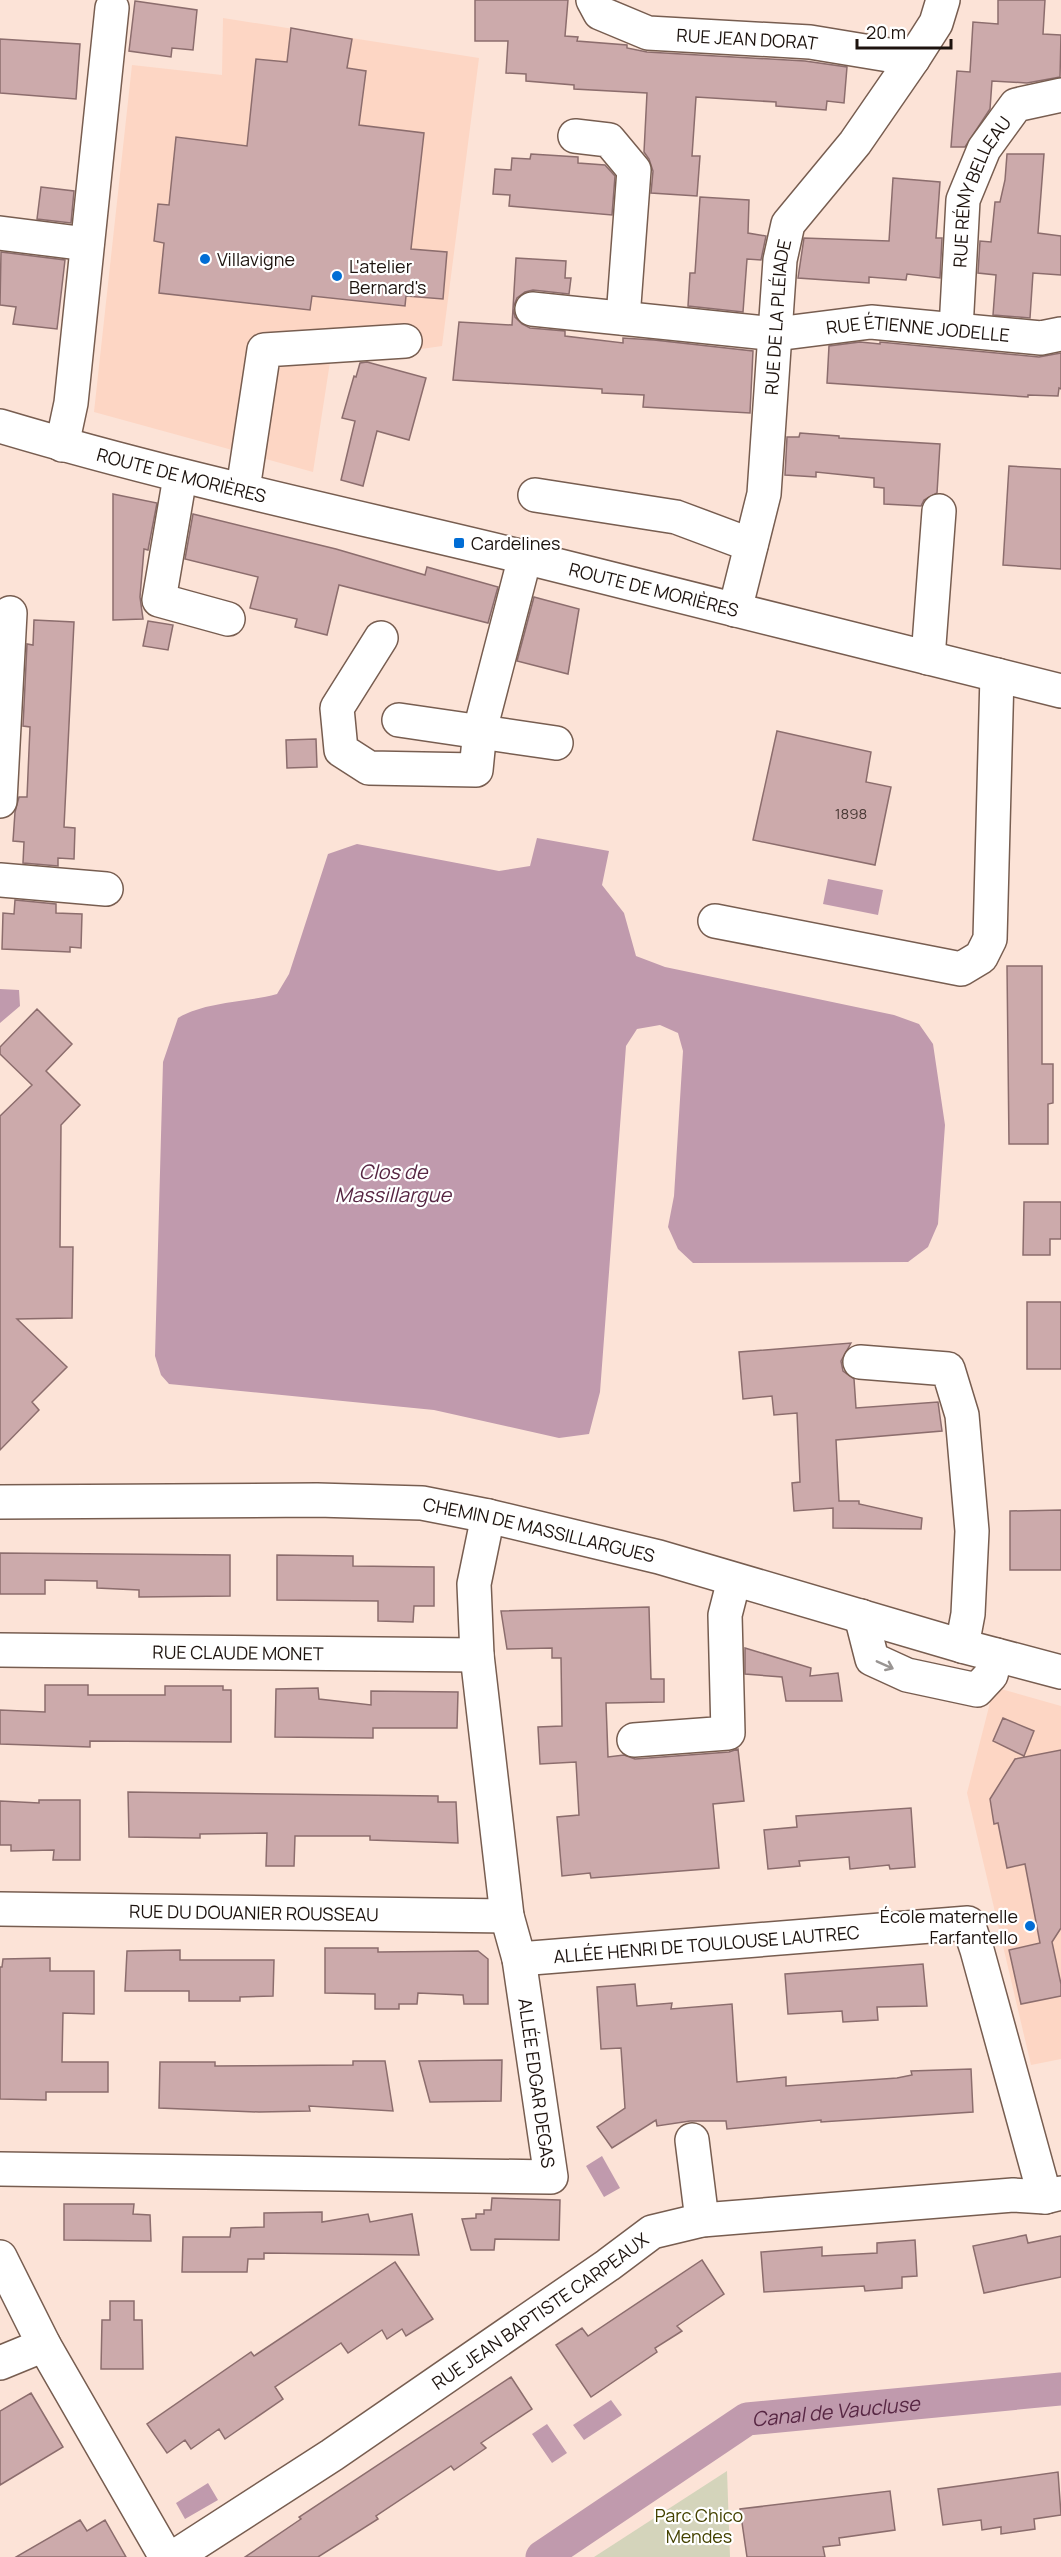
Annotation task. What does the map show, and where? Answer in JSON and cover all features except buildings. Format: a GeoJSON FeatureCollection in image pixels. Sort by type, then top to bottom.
{"type":"FeatureCollection","features":[{"type":"Feature","properties":{"kind":"street","name":"RUE JEAN DORAT"},"geometry":{"type":"LineString","coordinates":[[593,0],[600,13],[648,33],[810,42],[913,59]]}},
{"type":"Feature","properties":{"kind":"street","name":"RUE DE LA PLÉIADE"},"geometry":{"type":"LineString","coordinates":[[735,610],[764,494],[780,260],[789,224],[855,143],[913,59],[936,23],[943,0]]}},
{"type":"Feature","properties":{"kind":"street"},"geometry":{"type":"LineString","coordinates":[[62,445],[71,403],[112,8]]}},
{"type":"Feature","properties":{"kind":"street","name":"RUE RÉMY BELLEAU"},"geometry":{"type":"LineString","coordinates":[[956,329],[963,200],[984,150],[1016,105],[1061,95]]}},
{"type":"Feature","properties":{"kind":"street"},"geometry":{"type":"LineString","coordinates":[[575,136],[609,140],[634,170],[623,318]]}},
{"type":"Feature","properties":{"kind":"street"},"geometry":{"type":"LineString","coordinates":[[0,233],[87,244]]}},
{"type":"Feature","properties":{"kind":"street","name":"RUE ÉTIENNE JODELLE"},"geometry":{"type":"LineString","coordinates":[[532,309],[776,334],[871,321],[1041,338],[1061,334]]}},
{"type":"Feature","properties":{"kind":"street"},"geometry":{"type":"LineString","coordinates":[[243,489],[264,350],[405,341]]}},
{"type":"Feature","properties":{"kind":"street","name":"ROUTE DE MORIÈRES"},"geometry":{"type":"LineString","coordinates":[[0,426],[180,477],[243,489],[1061,691]]}},
{"type":"Feature","properties":{"kind":"street"},"geometry":{"type":"LineString","coordinates":[[180,477],[159,600],[228,618]]}},
{"type":"Feature","properties":{"kind":"street"},"geometry":{"type":"LineString","coordinates":[[535,495],[676,517],[751,545]]}},
{"type":"Feature","properties":{"kind":"street"},"geometry":{"type":"LineString","coordinates":[[928,658],[939,511]]}},
{"type":"Feature","properties":{"kind":"street"},"geometry":{"type":"LineString","coordinates":[[381,638],[337,708],[341,750],[369,768],[476,770],[480,730],[525,558]]}},
{"type":"Feature","properties":{"kind":"street"},"geometry":{"type":"LineString","coordinates":[[0,801],[10,613]]}},
{"type":"Feature","properties":{"kind":"street"},"geometry":{"type":"LineString","coordinates":[[715,921],[961,969],[981,957],[990,939],[997,675]]}},
{"type":"Feature","properties":{"kind":"street"},"geometry":{"type":"LineString","coordinates":[[399,720],[556,742]]}},
{"type":"Feature","properties":{"kind":"street"},"geometry":{"type":"LineString","coordinates":[[0,880],[106,889]]}},
{"type":"Feature","properties":{"kind":"street"},"geometry":{"type":"LineString","coordinates":[[860,1362],[948,1369],[962,1415],[972,1531],[968,1614],[962,1646]]}},
{"type":"Feature","properties":{"kind":"street","name":"CHEMIN DE MASSILLARGUES"},"geometry":{"type":"LineString","coordinates":[[0,1502],[317,1500],[422,1503],[488,1516],[659,1557],[962,1646],[1061,1672]]}},
{"type":"Feature","properties":{"kind":"street","name":"ALLÉE EDGAR DEGAS"},"geometry":{"type":"LineString","coordinates":[[0,2169],[551,2176],[519,1959],[507,1916],[477,1655],[474,1584],[488,1516]]}},
{"type":"Feature","properties":{"kind":"street"},"geometry":{"type":"LineString","coordinates":[[634,1740],[728,1733],[725,1615],[735,1580]]}},
{"type":"Feature","properties":{"kind":"street"},"geometry":{"type":"LineString","coordinates":[[861,1616],[872,1659],[907,1675],[977,1690],[991,1675],[996,1655]]}},
{"type":"Feature","properties":{"kind":"street","name":"RUE CLAUDE MONET"},"geometry":{"type":"LineString","coordinates":[[0,1650],[477,1655]]}},
{"type":"Feature","properties":{"kind":"street","name":"RUE DU DOUANIER ROUSSEAU"},"geometry":{"type":"LineString","coordinates":[[0,1909],[507,1916]]}},
{"type":"Feature","properties":{"kind":"street","name":"ALLÉE HENRI DE TOULOUSE LAUTREC"},"geometry":{"type":"LineString","coordinates":[[519,1959],[968,1923],[1053,2195]]}},
{"type":"Feature","properties":{"kind":"street"},"geometry":{"type":"LineString","coordinates":[[692,2140],[702,2220]]}},
{"type":"Feature","properties":{"kind":"street","name":"RUE JEAN BAPTISTE CARPEAUX"},"geometry":{"type":"LineString","coordinates":[[174,2557],[332,2455],[609,2265],[652,2232],[702,2220],[1013,2195],[1053,2195]]}},
{"type":"Feature","properties":{"kind":"street"},"geometry":{"type":"LineString","coordinates":[[0,2257],[45,2345],[166,2557]]}},
{"type":"Feature","properties":{"kind":"street"},"geometry":{"type":"LineString","coordinates":[[0,2364],[45,2345]]}},
{"type":"Feature","properties":{"kind":"shaded area"},"geometry":{"type":"Polygon","coordinates":[[[223,18],[479,58],[442,346],[330,362],[313,472],[94,412],[132,65],[222,75],[223,18]]]}},
{"type":"Feature","properties":{"kind":"shaded area","name":"École maternelle Farfantello"},"geometry":{"type":"Polygon","coordinates":[[[994,1687],[1061,1706],[1061,2059],[1031,2065],[967,1793],[994,1687]]]}},
{"type":"Feature","properties":{"kind":"green space","name":"Parc Chico Mendes"},"geometry":{"type":"Polygon","coordinates":[[[727,2471],[730,2557],[594,2557],[727,2471]]]}},
{"type":"Feature","properties":{"kind":"water","name":"Clos de Massillargue"},"geometry":{"type":"Polygon","coordinates":[[[537,838],[609,851],[602,885],[624,913],[636,956],[665,967],[894,1015],[919,1024],[933,1044],[945,1125],[938,1224],[928,1247],[908,1262],[693,1263],[678,1249],[668,1227],[674,1196],[683,1051],[678,1033],[660,1025],[637,1029],[626,1046],[600,1392],[589,1434],[559,1438],[434,1410],[169,1384],[161,1375],[155,1356],[163,1062],[178,1018],[201,1008],[277,994],[289,974],[328,854],[357,844],[499,871],[530,866],[537,838]]]}},
{"type":"Feature","properties":{"kind":"water"},"geometry":{"type":"Polygon","coordinates":[[[828,879],[883,890],[878,915],[823,904],[828,879]]]}},
{"type":"Feature","properties":{"kind":"water"},"geometry":{"type":"Polygon","coordinates":[[[0,989],[19,990],[20,1006],[0,1023],[0,989]]]}},
{"type":"Feature","properties":{"kind":"water"},"geometry":{"type":"Polygon","coordinates":[[[602,2156],[620,2188],[604,2197],[586,2166],[602,2156]]]}},
{"type":"Feature","properties":{"kind":"water"},"geometry":{"type":"Polygon","coordinates":[[[611,2400],[622,2415],[584,2440],[573,2425],[611,2400]]]}},
{"type":"Feature","properties":{"kind":"water"},"geometry":{"type":"Polygon","coordinates":[[[547,2424],[567,2453],[552,2463],[532,2434],[547,2424]]]}},
{"type":"Feature","properties":{"kind":"water"},"geometry":{"type":"Polygon","coordinates":[[[208,2483],[218,2500],[185,2519],[176,2503],[208,2483]]]}},
{"type":"Feature","properties":{"kind":"waterway","name":"Canal de Vaucluse"},"geometry":{"type":"LineString","coordinates":[[542,2557],[747,2419],[1061,2389]]}},
{"type":"Feature","properties":{"kind":"place","name":"Villavigne"},"geometry":{"type":"Point","coordinates":[205,259]}},
{"type":"Feature","properties":{"kind":"place","name":"L'atelier Bernard's"},"geometry":{"type":"Point","coordinates":[337,276]}},
{"type":"Feature","properties":{"kind":"place","name":"Cardelines"},"geometry":{"type":"Point","coordinates":[459,543]}},
{"type":"Feature","properties":{"kind":"place","name":"École maternelle Farfantello"},"geometry":{"type":"Point","coordinates":[1030,1926]}}]}
